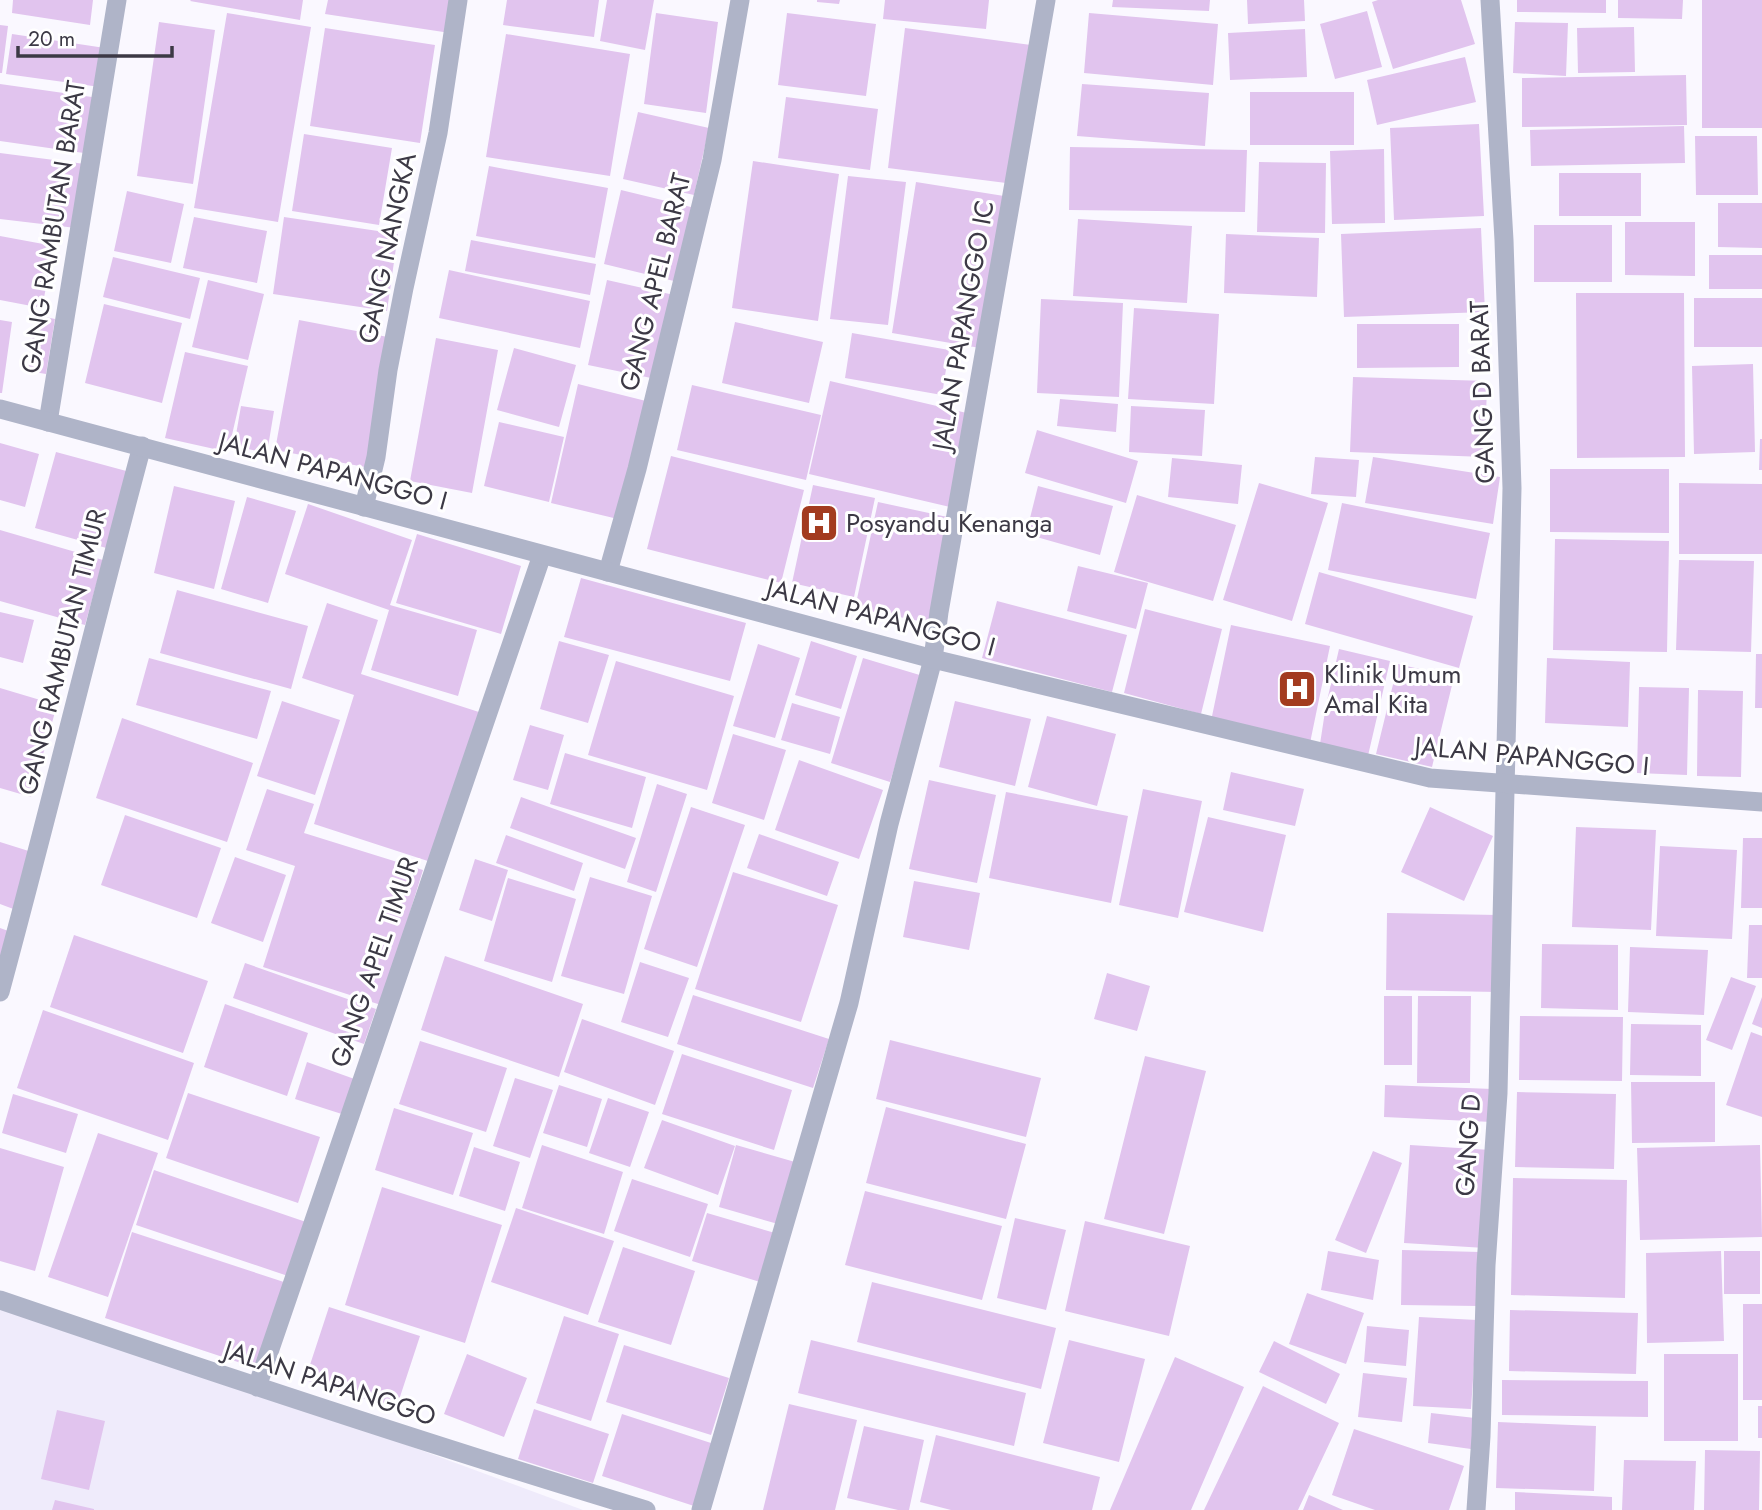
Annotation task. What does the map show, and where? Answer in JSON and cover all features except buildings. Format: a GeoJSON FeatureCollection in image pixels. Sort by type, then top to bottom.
{"type":"FeatureCollection","features":[{"type":"Feature","properties":{"kind":"street","name":"GANG RAMBUTAN BARAT"},"geometry":{"type":"LineString","coordinates":[[48,422],[117,0]]}},
{"type":"Feature","properties":{"kind":"street","name":"GANG NANGKA"},"geometry":{"type":"LineString","coordinates":[[364,507],[376,457],[388,370],[404,288],[438,133],[458,0]]}},
{"type":"Feature","properties":{"kind":"street","name":"GANG APEL BARAT"},"geometry":{"type":"LineString","coordinates":[[608,572],[637,469],[712,160],[740,0]]}},
{"type":"Feature","properties":{"kind":"street","name":"JALAN PAPANGGO IC"},"geometry":{"type":"LineString","coordinates":[[701,1510],[849,1003],[889,824],[933,659],[1046,0]]}},
{"type":"Feature","properties":{"kind":"street","name":"GANG D BARAT"},"geometry":{"type":"LineString","coordinates":[[1490,0],[1504,240],[1512,488],[1505,783]]}},
{"type":"Feature","properties":{"kind":"street","name":"JALAN PAPANGGO I"},"geometry":{"type":"LineString","coordinates":[[0,409],[933,659],[1430,778],[1762,802]]}},
{"type":"Feature","properties":{"kind":"street","name":"GANG RAMBUTAN TIMUR"},"geometry":{"type":"LineString","coordinates":[[0,992],[142,446]]}},
{"type":"Feature","properties":{"kind":"street","name":"GANG APEL TIMUR"},"geometry":{"type":"LineString","coordinates":[[257,1387],[541,555]]}},
{"type":"Feature","properties":{"kind":"street","name":"GANG D"},"geometry":{"type":"LineString","coordinates":[[1476,1510],[1486,1265],[1498,1093],[1505,783]]}},
{"type":"Feature","properties":{"kind":"street","name":"JALAN PAPANGGO"},"geometry":{"type":"LineString","coordinates":[[0,1300],[508,1469],[646,1510]]}},
{"type":"Feature","properties":{"kind":"shaded area"},"geometry":{"type":"Polygon","coordinates":[[[0,1295],[583,1510],[0,1510],[0,1295]]]}},
{"type":"Feature","properties":{"kind":"place","name":"Posyandu Kenanga"},"geometry":{"type":"Point","coordinates":[819,523]}},
{"type":"Feature","properties":{"kind":"place","name":"Klinik Umum Amal Kita"},"geometry":{"type":"Point","coordinates":[1297,689]}}]}
